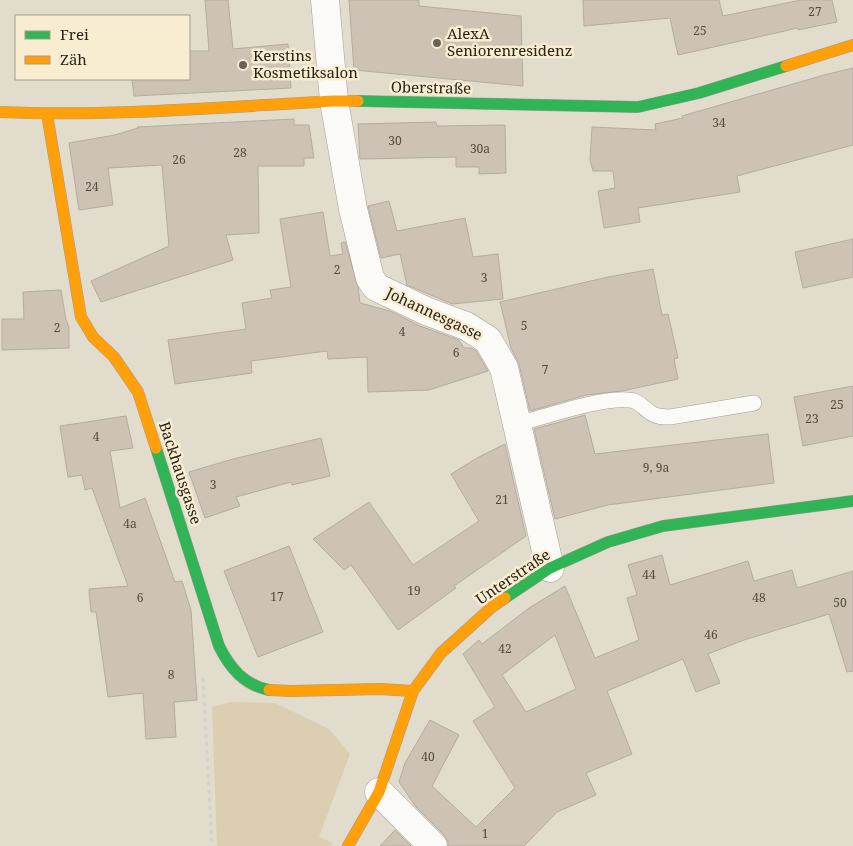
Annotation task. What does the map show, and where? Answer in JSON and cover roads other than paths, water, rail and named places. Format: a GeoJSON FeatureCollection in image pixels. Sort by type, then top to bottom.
{"type":"FeatureCollection","features":[{"type":"Feature","properties":{"kind":"street","name":"Johannesgasse"},"geometry":{"type":"LineString","coordinates":[[325,0],[334,101],[353,210],[370,278],[376,287],[426,311],[466,326],[488,340],[504,368],[550,568]]}},
{"type":"Feature","properties":{"kind":"street","name":"Oberstraße"},"geometry":{"type":"LineString","coordinates":[[0,112],[47,114],[178,110],[334,101],[638,107],[699,93],[853,45]]}},
{"type":"Feature","properties":{"kind":"street","name":"Backhausgasse"},"geometry":{"type":"LineString","coordinates":[[47,114],[82,317],[92,337],[114,357],[138,392],[219,646],[227,663],[239,676],[258,687],[279,691],[380,688],[413,691]]}},
{"type":"Feature","properties":{"kind":"street","name":"Unterstraße"},"geometry":{"type":"LineString","coordinates":[[348,846],[379,792],[413,691],[441,653],[492,606],[550,568],[608,542],[663,526],[853,501]]}},
{"type":"Feature","properties":{"kind":"street"},"geometry":{"type":"LineString","coordinates":[[379,792],[433,846]]}},
{"type":"Feature","properties":{"kind":"lane"},"geometry":{"type":"LineString","coordinates":[[517,424],[596,403],[616,400],[636,402],[661,418],[754,403]]}},
{"type":"Feature","properties":{"kind":"place","name":"AlexA Seniorenresidenz"},"geometry":{"type":"Point","coordinates":[437,43]}},
{"type":"Feature","properties":{"kind":"place","name":"Kerstins Kosmetiksalon"},"geometry":{"type":"Point","coordinates":[243,65]}}]}
